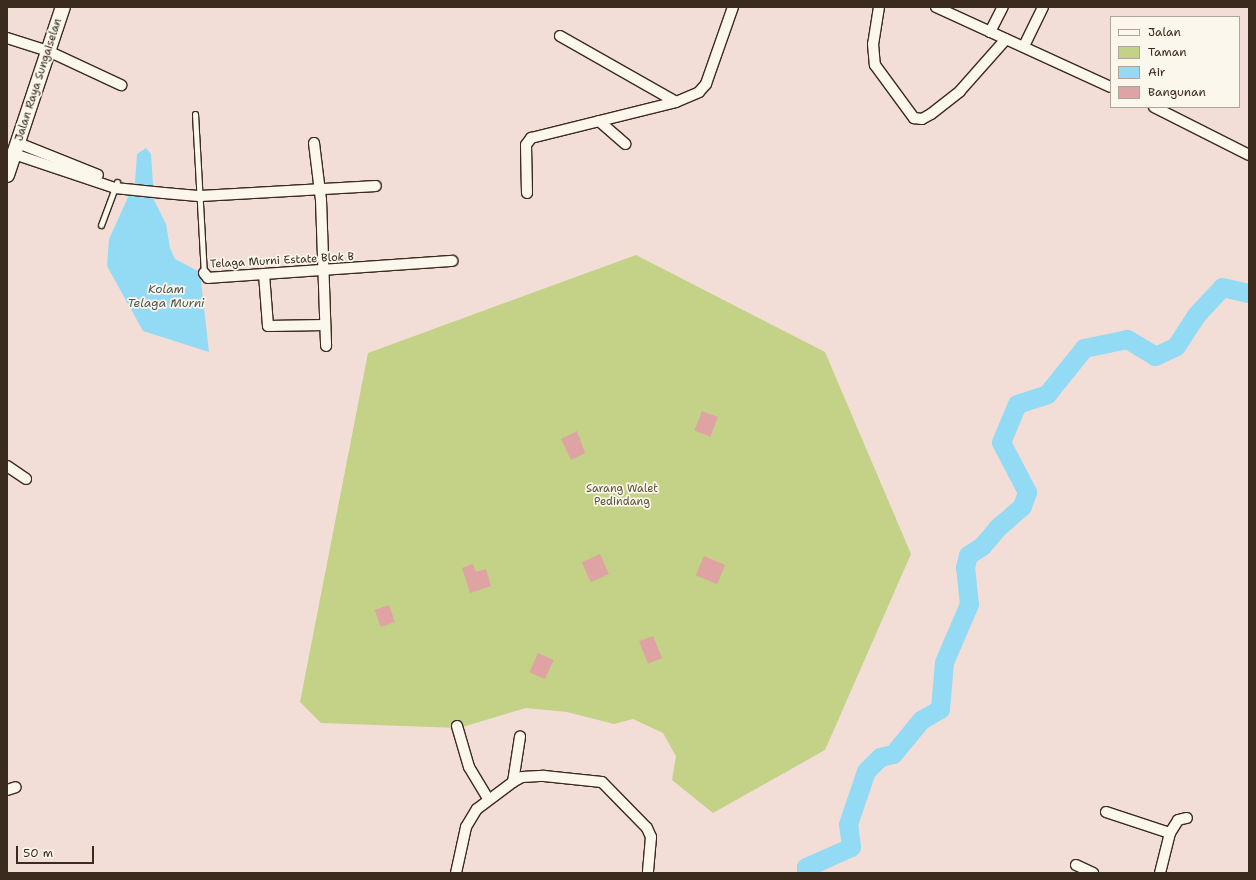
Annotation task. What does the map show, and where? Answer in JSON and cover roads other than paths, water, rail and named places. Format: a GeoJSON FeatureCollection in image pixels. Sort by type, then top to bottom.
{"type":"FeatureCollection","features":[{"type":"Feature","properties":{"kind":"main road","name":"Jalan Raya Sungaiselan"},"geometry":{"type":"LineString","coordinates":[[7,175],[63,7]]}},
{"type":"Feature","properties":{"kind":"street"},"geometry":{"type":"LineString","coordinates":[[527,193],[527,141],[599,120],[689,98],[706,84],[732,7]]}},
{"type":"Feature","properties":{"kind":"street"},"geometry":{"type":"LineString","coordinates":[[879,7],[873,44],[875,66],[914,118],[922,119],[931,114],[960,91],[1006,39]]}},
{"type":"Feature","properties":{"kind":"street"},"geometry":{"type":"LineString","coordinates":[[936,7],[1110,87]]}},
{"type":"Feature","properties":{"kind":"street"},"geometry":{"type":"LineString","coordinates":[[990,32],[1003,7]]}},
{"type":"Feature","properties":{"kind":"street"},"geometry":{"type":"LineString","coordinates":[[1024,46],[1042,7]]}},
{"type":"Feature","properties":{"kind":"street"},"geometry":{"type":"LineString","coordinates":[[560,36],[676,102]]}},
{"type":"Feature","properties":{"kind":"street"},"geometry":{"type":"LineString","coordinates":[[7,38],[48,51],[121,85]]}},
{"type":"Feature","properties":{"kind":"street"},"geometry":{"type":"LineString","coordinates":[[1156,108],[1249,155]]}},
{"type":"Feature","properties":{"kind":"street"},"geometry":{"type":"LineString","coordinates":[[599,120],[625,144]]}},
{"type":"Feature","properties":{"kind":"street"},"geometry":{"type":"LineString","coordinates":[[314,143],[320,189],[326,346]]}},
{"type":"Feature","properties":{"kind":"street"},"geometry":{"type":"LineString","coordinates":[[16,149],[121,187],[164,193],[201,196],[376,186]]}},
{"type":"Feature","properties":{"kind":"street","name":"Telaga Murni Estate Blok B"},"geometry":{"type":"LineString","coordinates":[[204,273],[208,278],[363,270],[452,261]]}},
{"type":"Feature","properties":{"kind":"street"},"geometry":{"type":"LineString","coordinates":[[264,274],[268,326],[325,325]]}},
{"type":"Feature","properties":{"kind":"street"},"geometry":{"type":"LineString","coordinates":[[7,466],[26,479]]}},
{"type":"Feature","properties":{"kind":"street"},"geometry":{"type":"LineString","coordinates":[[457,726],[469,767],[487,797]]}},
{"type":"Feature","properties":{"kind":"street"},"geometry":{"type":"LineString","coordinates":[[513,782],[520,737]]}},
{"type":"Feature","properties":{"kind":"street"},"geometry":{"type":"LineString","coordinates":[[456,873],[466,827],[487,797],[522,777],[544,776],[602,782],[647,828],[650,837],[648,873]]}},
{"type":"Feature","properties":{"kind":"street"},"geometry":{"type":"LineString","coordinates":[[1106,812],[1170,833]]}},
{"type":"Feature","properties":{"kind":"street"},"geometry":{"type":"LineString","coordinates":[[1160,873],[1170,833],[1178,820],[1187,818]]}},
{"type":"Feature","properties":{"kind":"street"},"geometry":{"type":"LineString","coordinates":[[1076,865],[1093,873]]}},
{"type":"Feature","properties":{"kind":"lane"},"geometry":{"type":"LineString","coordinates":[[195,114],[201,196],[204,273]]}},
{"type":"Feature","properties":{"kind":"lane"},"geometry":{"type":"LineString","coordinates":[[101,225],[121,187]]}},
{"type":"Feature","properties":{"kind":"water","name":"Kolam Telaga Murni"},"geometry":{"type":"Polygon","coordinates":[[[146,148],[151,154],[154,200],[166,224],[170,248],[175,259],[200,272],[209,352],[143,331],[107,266],[109,239],[135,182],[137,154],[146,148]]]}},
{"type":"Feature","properties":{"kind":"waterway"},"geometry":{"type":"LineString","coordinates":[[806,873],[806,867],[851,847],[848,824],[866,771],[880,757],[893,754],[921,720],[940,709],[944,662],[969,604],[965,567],[968,555],[982,546],[997,528],[1022,506],[1027,492],[1001,442],[1017,404],[1047,394],[1084,348],[1127,339],[1155,356],[1176,346],[1196,315],[1222,287],[1249,293]]}},
{"type":"Feature","properties":{"kind":"park label","name":"Sarang Walet Pedindang"},"geometry":{"type":"Point","coordinates":[622,496]}}]}
